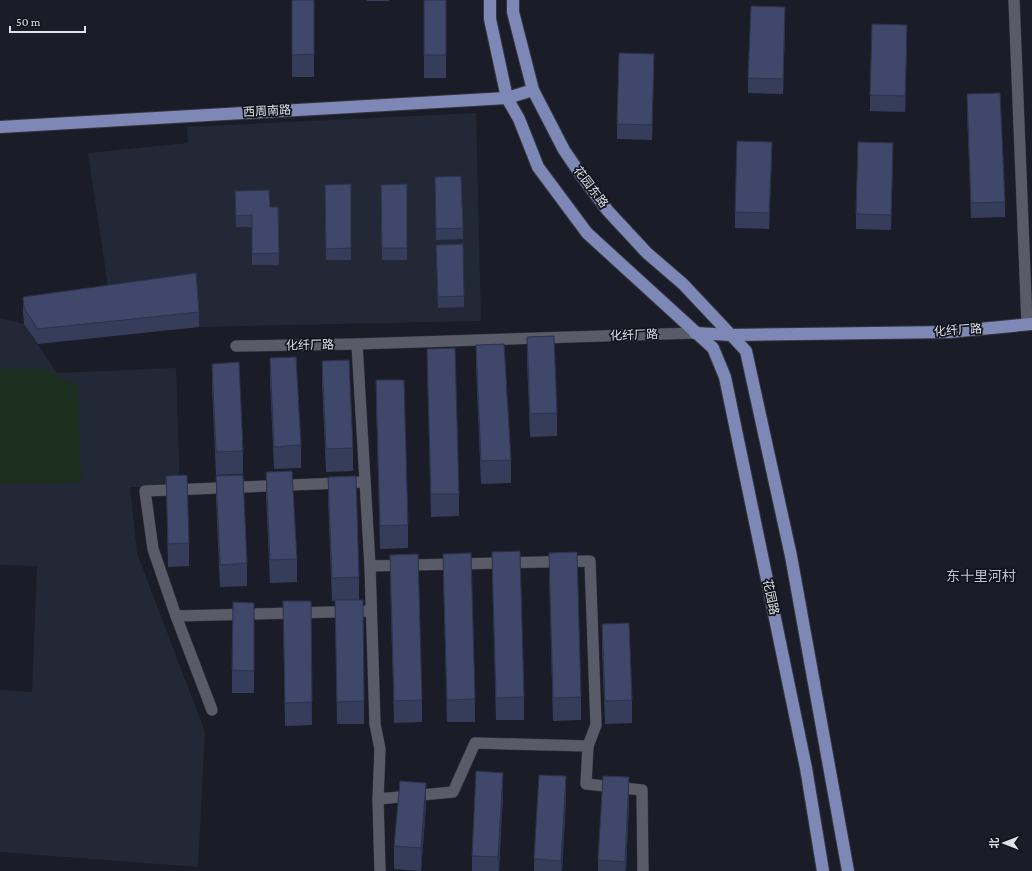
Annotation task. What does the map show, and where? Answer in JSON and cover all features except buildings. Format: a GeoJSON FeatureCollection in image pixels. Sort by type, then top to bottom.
{"type":"FeatureCollection","features":[{"type":"Feature","properties":{"kind":"main road"},"geometry":{"type":"LineString","coordinates":[[490,0],[490,19],[507,98],[519,119],[538,168],[587,233],[695,333]]}},
{"type":"Feature","properties":{"kind":"main road","name":"花园东路"},"geometry":{"type":"LineString","coordinates":[[513,0],[513,12],[533,90],[564,150],[608,211],[647,253],[683,284],[732,335]]}},
{"type":"Feature","properties":{"kind":"main road","name":"西周南路"},"geometry":{"type":"LineString","coordinates":[[0,127],[507,98],[533,90]]}},
{"type":"Feature","properties":{"kind":"main road","name":"化纤厂路"},"geometry":{"type":"LineString","coordinates":[[695,333],[732,335],[949,332],[1030,324]]}},
{"type":"Feature","properties":{"kind":"main road","name":"花园路"},"geometry":{"type":"LineString","coordinates":[[695,333],[713,348],[725,377],[806,768],[823,871]]}},
{"type":"Feature","properties":{"kind":"main road"},"geometry":{"type":"LineString","coordinates":[[732,335],[746,351],[753,376],[791,556],[848,871]]}},
{"type":"Feature","properties":{"kind":"street"},"geometry":{"type":"LineString","coordinates":[[1014,0],[1030,324]]}},
{"type":"Feature","properties":{"kind":"street","name":"化纤厂路"},"geometry":{"type":"LineString","coordinates":[[236,346],[357,344],[695,333]]}},
{"type":"Feature","properties":{"kind":"street"},"geometry":{"type":"LineString","coordinates":[[357,344],[370,566],[370,612],[375,724],[380,749],[378,799],[380,871]]}},
{"type":"Feature","properties":{"kind":"street"},"geometry":{"type":"LineString","coordinates":[[212,710],[176,616],[153,549],[145,491],[365,482]]}},
{"type":"Feature","properties":{"kind":"street"},"geometry":{"type":"LineString","coordinates":[[370,566],[590,561],[596,725],[588,746],[586,784],[642,790],[644,871]]}},
{"type":"Feature","properties":{"kind":"street"},"geometry":{"type":"LineString","coordinates":[[176,616],[370,612]]}},
{"type":"Feature","properties":{"kind":"street"},"geometry":{"type":"LineString","coordinates":[[378,799],[453,792],[475,743],[588,746]]}},
{"type":"Feature","properties":{"kind":"shaded area"},"geometry":{"type":"Polygon","coordinates":[[[476,113],[481,321],[199,327],[196,289],[110,300],[88,153],[188,143],[187,127],[476,113]]]}},
{"type":"Feature","properties":{"kind":"shaded area"},"geometry":{"type":"Polygon","coordinates":[[[0,318],[24,324],[57,373],[176,368],[180,487],[130,487],[137,553],[205,732],[198,867],[0,852],[0,690],[32,692],[37,566],[0,565],[0,318]]]}},
{"type":"Feature","properties":{"kind":"green space"},"geometry":{"type":"Polygon","coordinates":[[[0,369],[43,369],[78,385],[81,482],[0,484],[0,369]]]}},
{"type":"Feature","properties":{"kind":"district","name":"东十里河村"},"geometry":{"type":"Point","coordinates":[981,576]}}]}
